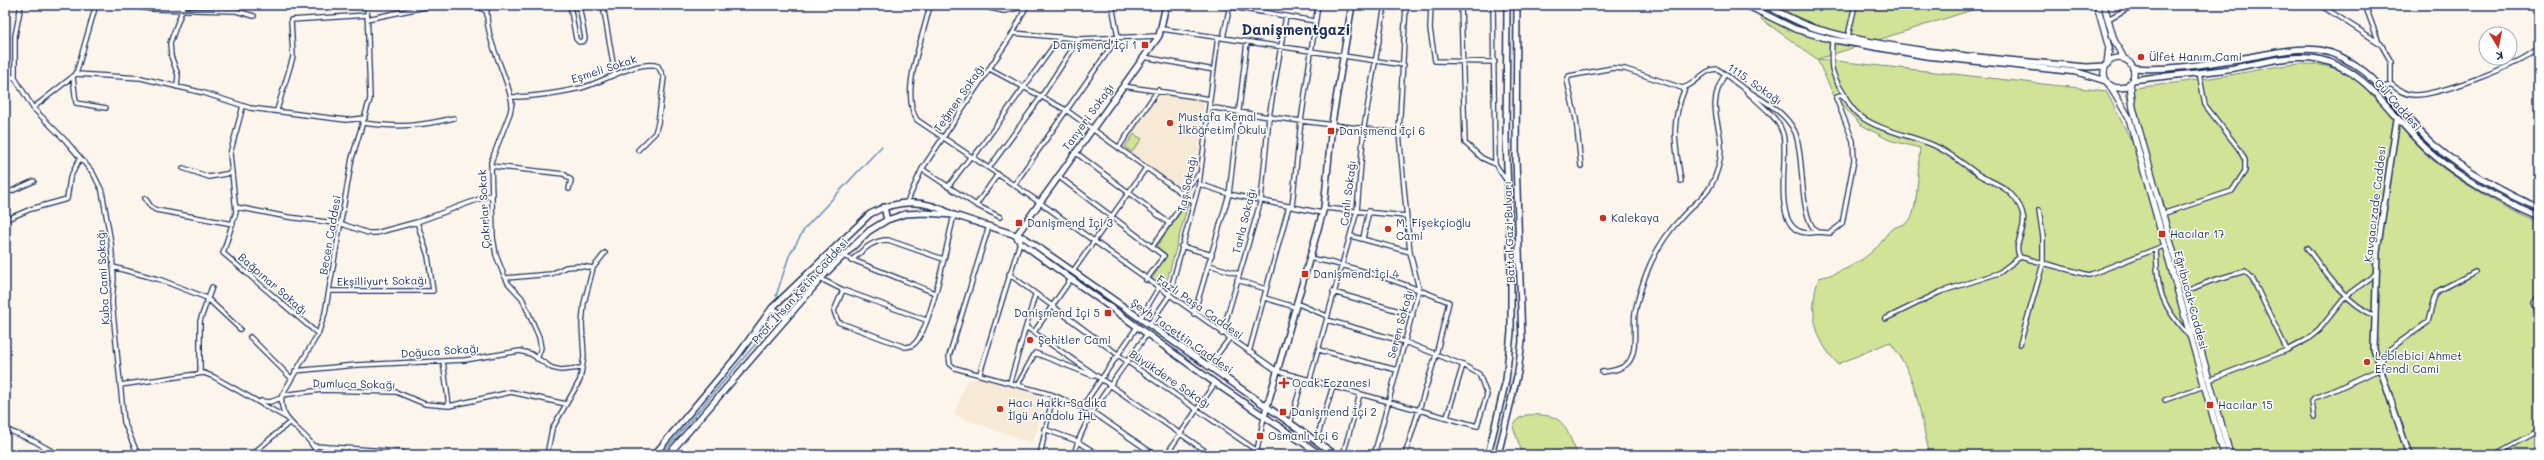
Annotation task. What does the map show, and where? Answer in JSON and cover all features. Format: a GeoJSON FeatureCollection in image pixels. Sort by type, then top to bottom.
{"type":"FeatureCollection","features":[{"type":"Feature","properties":{"kind":"main road","name":"Eğribucak Caddesi"},"geometry":{"type":"LineString","coordinates":[[2097,5],[2108,48],[2104,72],[2108,84],[2128,118],[2166,245],[2190,337],[2224,455]]}},
{"type":"Feature","properties":{"kind":"main road"},"geometry":{"type":"LineString","coordinates":[[2104,5],[2114,40],[2124,59],[2132,68]]}},
{"type":"Feature","properties":{"kind":"main road"},"geometry":{"type":"LineString","coordinates":[[2106,65],[2115,59],[2124,59]]}},
{"type":"Feature","properties":{"kind":"main road","name":"Eğribucak Caddesi"},"geometry":{"type":"LineString","coordinates":[[2132,68],[2132,108],[2230,455]]}},
{"type":"Feature","properties":{"kind":"main road"},"geometry":{"type":"LineString","coordinates":[[2108,84],[2119,88],[2131,81]]}},
{"type":"Feature","properties":{"kind":"street"},"geometry":{"type":"LineString","coordinates":[[5,75],[14,78],[15,36],[21,5]]}},
{"type":"Feature","properties":{"kind":"street"},"geometry":{"type":"LineString","coordinates":[[96,5],[75,75],[76,103],[106,108]]}},
{"type":"Feature","properties":{"kind":"street"},"geometry":{"type":"LineString","coordinates":[[126,5],[151,9],[184,7],[236,11],[254,16]]}},
{"type":"Feature","properties":{"kind":"street","name":"Becen Caddesi"},"geometry":{"type":"LineString","coordinates":[[281,397],[294,372],[318,334],[329,291],[342,224],[352,158],[370,99],[367,5]]}},
{"type":"Feature","properties":{"kind":"street"},"geometry":{"type":"LineString","coordinates":[[277,110],[293,57],[291,20],[367,17],[435,5]]}},
{"type":"Feature","properties":{"kind":"street"},"geometry":{"type":"LineString","coordinates":[[476,5],[487,12]]}},
{"type":"Feature","properties":{"kind":"street","name":"Çakırlar Sokak"},"geometry":{"type":"LineString","coordinates":[[487,5],[489,38],[511,97],[510,113],[497,144],[491,166],[493,194],[493,237],[496,255],[506,278],[522,298],[539,337],[541,348],[537,359]]}},
{"type":"Feature","properties":{"kind":"street"},"geometry":{"type":"LineString","coordinates":[[570,5],[576,39],[578,42],[584,41],[585,38],[579,5]]}},
{"type":"Feature","properties":{"kind":"street"},"geometry":{"type":"LineString","coordinates":[[603,5],[615,75]]}},
{"type":"Feature","properties":{"kind":"street","name":"Fazlı Paşa Caddesi"},"geometry":{"type":"LineString","coordinates":[[930,5],[912,80],[911,107],[917,120],[943,136],[1039,202],[1158,289],[1248,352],[1277,371],[1477,426],[1486,395],[1479,374],[1463,365]]}},
{"type":"Feature","properties":{"kind":"street"},"geometry":{"type":"LineString","coordinates":[[976,5],[1004,11],[1025,6]]}},
{"type":"Feature","properties":{"kind":"street"},"geometry":{"type":"LineString","coordinates":[[1014,185],[1118,37],[1112,5]]}},
{"type":"Feature","properties":{"kind":"street","name":"Tanyeri Sokağı"},"geometry":{"type":"LineString","coordinates":[[1016,236],[1158,36],[1162,29],[1166,5]]}},
{"type":"Feature","properties":{"kind":"street"},"geometry":{"type":"LineString","coordinates":[[1220,5],[1316,21]]}},
{"type":"Feature","properties":{"kind":"street"},"geometry":{"type":"LineString","coordinates":[[1248,352],[1291,206],[1301,120],[1318,5]]}},
{"type":"Feature","properties":{"kind":"street"},"geometry":{"type":"LineString","coordinates":[[1256,453],[1264,417],[1323,211],[1332,123],[1342,55],[1352,5]]}},
{"type":"Feature","properties":{"kind":"street","name":"Canlı Sokağı"},"geometry":{"type":"LineString","coordinates":[[1310,380],[1333,292],[1351,236],[1357,211],[1364,127],[1374,60],[1385,5]]}},
{"type":"Feature","properties":{"kind":"street","name":"Seren Sokağı"},"geometry":{"type":"LineString","coordinates":[[1374,455],[1419,289],[1410,252],[1399,133],[1404,65],[1406,5]]}},
{"type":"Feature","properties":{"kind":"street"},"geometry":{"type":"LineString","coordinates":[[1431,5],[1430,29],[1434,59],[1436,61],[1495,62]]}},
{"type":"Feature","properties":{"kind":"street"},"geometry":{"type":"LineString","coordinates":[[1461,5],[1466,143],[1482,158],[1496,164],[1508,182]]}},
{"type":"Feature","properties":{"kind":"street"},"geometry":{"type":"LineString","coordinates":[[1493,5],[1496,164]]}},
{"type":"Feature","properties":{"kind":"street","name":"Battal Gazi Bulvarı"},"geometry":{"type":"LineString","coordinates":[[1488,455],[1506,380],[1509,356],[1511,271],[1508,182],[1507,5]]}},
{"type":"Feature","properties":{"kind":"street","name":"Battal Gazi Bulvarı"},"geometry":{"type":"LineString","coordinates":[[1498,455],[1518,372],[1522,341],[1515,120],[1516,5]]}},
{"type":"Feature","properties":{"kind":"street"},"geometry":{"type":"LineString","coordinates":[[1746,5],[1795,29],[1832,40],[1926,56],[2077,72],[2108,84]]}},
{"type":"Feature","properties":{"kind":"street"},"geometry":{"type":"LineString","coordinates":[[1765,5],[1814,28],[1848,36],[1965,54],[2087,67],[2106,65]]}},
{"type":"Feature","properties":{"kind":"street"},"geometry":{"type":"LineString","coordinates":[[1848,36],[1855,5]]}},
{"type":"Feature","properties":{"kind":"street"},"geometry":{"type":"LineString","coordinates":[[2108,19],[2134,5]]}},
{"type":"Feature","properties":{"kind":"street"},"geometry":{"type":"LineString","coordinates":[[2320,5],[2378,42],[2388,52],[2391,62],[2391,84]]}},
{"type":"Feature","properties":{"kind":"street"},"geometry":{"type":"LineString","coordinates":[[2366,5],[2378,42]]}},
{"type":"Feature","properties":{"kind":"street","name":"Teğmen Sokağı"},"geometry":{"type":"LineString","coordinates":[[907,202],[922,169],[1013,33],[1025,6]]}},
{"type":"Feature","properties":{"kind":"street"},"geometry":{"type":"LineString","coordinates":[[1222,38],[1230,6]]}},
{"type":"Feature","properties":{"kind":"street"},"geometry":{"type":"LineString","coordinates":[[177,86],[178,75],[171,56],[170,43],[184,7]]}},
{"type":"Feature","properties":{"kind":"street","name":"Tarla Sokağı"},"geometry":{"type":"LineString","coordinates":[[1222,334],[1261,200],[1269,118],[1286,16]]}},
{"type":"Feature","properties":{"kind":"street"},"geometry":{"type":"LineString","coordinates":[[1162,29],[1404,65]]}},
{"type":"Feature","properties":{"kind":"street"},"geometry":{"type":"LineString","coordinates":[[1013,33],[1079,39],[1158,36]]}},
{"type":"Feature","properties":{"kind":"street"},"geometry":{"type":"LineString","coordinates":[[948,187],[1024,88],[1060,37]]}},
{"type":"Feature","properties":{"kind":"street","name":"Taş Sokağı"},"geometry":{"type":"LineString","coordinates":[[1149,326],[1169,296],[1181,246],[1199,184],[1218,37]]}},
{"type":"Feature","properties":{"kind":"street"},"geometry":{"type":"LineString","coordinates":[[989,168],[1041,97],[1079,39]]}},
{"type":"Feature","properties":{"kind":"street"},"geometry":{"type":"LineString","coordinates":[[1832,40],[1831,64],[1834,81],[1860,116],[1873,124],[1912,136],[1952,154],[1980,176],[2009,192],[2021,208],[2024,216],[2025,223],[2017,250],[2020,257],[2089,275],[2166,245]]}},
{"type":"Feature","properties":{"kind":"street"},"geometry":{"type":"LineString","coordinates":[[1194,314],[1229,194],[1247,42]]}},
{"type":"Feature","properties":{"kind":"street"},"geometry":{"type":"LineString","coordinates":[[2391,84],[2401,92],[2414,95],[2434,93],[2485,76],[2528,56],[2539,47]]}},
{"type":"Feature","properties":{"kind":"street","name":"Gül Caddesi"},"geometry":{"type":"LineString","coordinates":[[2132,68],[2148,69],[2221,62],[2296,50],[2318,50],[2341,56],[2361,67],[2383,88],[2413,126],[2436,147],[2464,167],[2539,208]]}},
{"type":"Feature","properties":{"kind":"street"},"geometry":{"type":"LineString","coordinates":[[1144,57],[1214,70]]}},
{"type":"Feature","properties":{"kind":"street","name":"Gül Caddesi"},"geometry":{"type":"LineString","coordinates":[[2131,81],[2296,58],[2317,59],[2337,64],[2356,74],[2376,92],[2407,132],[2431,154],[2460,174],[2520,209],[2539,217]]}},
{"type":"Feature","properties":{"kind":"street","name":"Eşmeli Sokak"},"geometry":{"type":"LineString","coordinates":[[511,97],[535,97],[582,88],[615,75],[648,65],[658,66],[664,74],[655,132],[638,150]]}},
{"type":"Feature","properties":{"kind":"street"},"geometry":{"type":"LineString","coordinates":[[1580,166],[1576,119],[1567,80],[1569,76],[1613,68],[1625,69],[1685,88],[1676,109],[1674,132],[1681,181]]}},
{"type":"Feature","properties":{"kind":"street"},"geometry":{"type":"LineString","coordinates":[[990,69],[1066,110],[1194,202]]}},
{"type":"Feature","properties":{"kind":"street","name":"1115. Sokağı"},"geometry":{"type":"LineString","coordinates":[[1685,88],[1712,69],[1717,69],[1779,111],[1790,123],[1796,133],[1811,226],[1817,232]]}},
{"type":"Feature","properties":{"kind":"street"},"geometry":{"type":"LineString","coordinates":[[2162,214],[2232,191],[2245,171],[2244,160],[2239,149],[2206,105],[2199,72]]}},
{"type":"Feature","properties":{"kind":"street"},"geometry":{"type":"LineString","coordinates":[[1602,372],[1623,367],[1631,358],[1635,311],[1652,260],[1681,217],[1701,200],[1713,182],[1722,154],[1722,137],[1714,111],[1714,100],[1718,86],[1725,74]]}},
{"type":"Feature","properties":{"kind":"street"},"geometry":{"type":"LineString","coordinates":[[32,108],[75,75],[141,78],[177,86],[243,106],[401,127],[422,126],[454,118]]}},
{"type":"Feature","properties":{"kind":"street","name":"Kuba Cami Sokağı"},"geometry":{"type":"LineString","coordinates":[[14,78],[32,108],[80,158],[93,174],[102,191],[108,217],[113,267],[112,302],[124,422],[138,455]]}},
{"type":"Feature","properties":{"kind":"street"},"geometry":{"type":"LineString","coordinates":[[2383,88],[2391,84]]}},
{"type":"Feature","properties":{"kind":"street"},"geometry":{"type":"LineString","coordinates":[[1123,86],[1158,90],[1210,99]]}},
{"type":"Feature","properties":{"kind":"street"},"geometry":{"type":"LineString","coordinates":[[1740,86],[1773,116],[1783,133],[1785,147],[1783,187],[1789,222],[1794,228],[1803,233],[1830,233],[1839,228],[1847,199],[1854,160],[1853,140],[1836,98],[1840,95],[1847,100]]}},
{"type":"Feature","properties":{"kind":"street"},"geometry":{"type":"LineString","coordinates":[[1119,147],[1158,90]]}},
{"type":"Feature","properties":{"kind":"street","name":"Bağpınar Sokağı"},"geometry":{"type":"LineString","coordinates":[[243,106],[230,154],[236,207],[233,224],[223,253],[318,334]]}},
{"type":"Feature","properties":{"kind":"street"},"geometry":{"type":"LineString","coordinates":[[1209,107],[1269,118],[1332,123],[1399,133]]}},
{"type":"Feature","properties":{"kind":"street","name":"Kavgacızade Caddesi"},"geometry":{"type":"LineString","coordinates":[[2397,119],[2377,252],[2374,350],[2378,368],[2409,455]]}},
{"type":"Feature","properties":{"kind":"street"},"geometry":{"type":"LineString","coordinates":[[1075,152],[1170,224]]}},
{"type":"Feature","properties":{"kind":"street"},"geometry":{"type":"LineString","coordinates":[[5,220],[31,209],[67,199],[70,178],[80,158]]}},
{"type":"Feature","properties":{"kind":"street"},"geometry":{"type":"LineString","coordinates":[[491,166],[564,174],[571,178],[569,189]]}},
{"type":"Feature","properties":{"kind":"street"},"geometry":{"type":"LineString","coordinates":[[183,168],[209,177],[231,173]]}},
{"type":"Feature","properties":{"kind":"street"},"geometry":{"type":"LineString","coordinates":[[1072,271],[1146,168]]}},
{"type":"Feature","properties":{"kind":"street"},"geometry":{"type":"LineString","coordinates":[[922,169],[976,205],[1000,217]]}},
{"type":"Feature","properties":{"kind":"street"},"geometry":{"type":"LineString","coordinates":[[976,205],[998,174]]}},
{"type":"Feature","properties":{"kind":"street"},"geometry":{"type":"LineString","coordinates":[[1181,194],[1200,174]]}},
{"type":"Feature","properties":{"kind":"street"},"geometry":{"type":"LineString","coordinates":[[1058,176],[1164,256],[1146,280]]}},
{"type":"Feature","properties":{"kind":"street"},"geometry":{"type":"LineString","coordinates":[[5,194],[34,181]]}},
{"type":"Feature","properties":{"kind":"street"},"geometry":{"type":"LineString","coordinates":[[1199,184],[1229,194],[1323,211],[1369,211],[1406,216]]}},
{"type":"Feature","properties":{"kind":"street"},"geometry":{"type":"LineString","coordinates":[[236,207],[288,217],[342,224],[368,233],[376,233],[417,222],[493,194]]}},
{"type":"Feature","properties":{"kind":"street"},"geometry":{"type":"LineString","coordinates":[[145,198],[151,208],[156,210],[233,224]]}},
{"type":"Feature","properties":{"kind":"street"},"geometry":{"type":"LineString","coordinates":[[1152,247],[1170,224],[1187,198]]}},
{"type":"Feature","properties":{"kind":"street","name":"Prof. İhsan Ketin Caddesi"},"geometry":{"type":"LineString","coordinates":[[654,455],[738,355],[772,308],[870,214],[884,207],[907,202],[924,202],[940,207],[954,216]]}},
{"type":"Feature","properties":{"kind":"street"},"geometry":{"type":"LineString","coordinates":[[884,207],[887,220]]}},
{"type":"Feature","properties":{"kind":"street"},"geometry":{"type":"LineString","coordinates":[[2020,344],[2043,264],[2044,237],[2039,210]]}},
{"type":"Feature","properties":{"kind":"street"},"geometry":{"type":"LineString","coordinates":[[1362,238],[1369,211]]}},
{"type":"Feature","properties":{"kind":"street","name":"Prof. İhsan Ketin Caddesi"},"geometry":{"type":"LineString","coordinates":[[668,455],[821,279],[869,231],[887,220],[905,214],[954,216]]}},
{"type":"Feature","properties":{"kind":"street"},"geometry":{"type":"LineString","coordinates":[[843,290],[834,311],[835,319],[838,322],[905,347],[912,346],[921,336],[935,293],[954,216]]}},
{"type":"Feature","properties":{"kind":"street","name":"Şeyh Tacettin Caddesi"},"geometry":{"type":"LineString","coordinates":[[954,216],[1025,238],[1149,326],[1336,455]]}},
{"type":"Feature","properties":{"kind":"street","name":"Ekşilliyurt Sokağı"},"geometry":{"type":"LineString","coordinates":[[329,291],[433,291],[428,256],[417,222]]}},
{"type":"Feature","properties":{"kind":"street"},"geometry":{"type":"LineString","coordinates":[[989,226],[949,356],[950,364],[955,368],[980,373],[1053,395],[1082,407],[1094,413],[1155,455]]}},
{"type":"Feature","properties":{"kind":"street","name":"Şeyh Tacettin Caddesi"},"geometry":{"type":"LineString","coordinates":[[1016,236],[1020,242],[1137,327],[1264,417],[1321,455]]}},
{"type":"Feature","properties":{"kind":"street"},"geometry":{"type":"LineString","coordinates":[[1351,236],[1410,252]]}},
{"type":"Feature","properties":{"kind":"street"},"geometry":{"type":"LineString","coordinates":[[851,260],[866,247],[880,240],[888,240],[943,259]]}},
{"type":"Feature","properties":{"kind":"street"},"geometry":{"type":"LineString","coordinates":[[980,373],[1020,242]]}},
{"type":"Feature","properties":{"kind":"street"},"geometry":{"type":"LineString","coordinates":[[1181,246],[1212,255]]}},
{"type":"Feature","properties":{"kind":"street"},"geometry":{"type":"LineString","coordinates":[[2308,248],[2340,292],[2362,311],[2375,316]]}},
{"type":"Feature","properties":{"kind":"street"},"geometry":{"type":"LineString","coordinates":[[2156,249],[2159,291],[2176,322],[2190,337]]}},
{"type":"Feature","properties":{"kind":"street"},"geometry":{"type":"LineString","coordinates":[[547,455],[552,429],[580,380],[584,357],[582,317],[593,268],[605,253]]}},
{"type":"Feature","properties":{"kind":"street"},"geometry":{"type":"LineString","coordinates":[[843,256],[935,293]]}},
{"type":"Feature","properties":{"kind":"street"},"geometry":{"type":"LineString","coordinates":[[1885,319],[1940,292],[1999,273],[2020,257]]}},
{"type":"Feature","properties":{"kind":"street"},"geometry":{"type":"LineString","coordinates":[[1309,258],[1342,264],[1419,289],[1449,302],[1436,355],[1405,455]]}},
{"type":"Feature","properties":{"kind":"street"},"geometry":{"type":"LineString","coordinates":[[1209,265],[1239,274]]}},
{"type":"Feature","properties":{"kind":"street"},"geometry":{"type":"LineString","coordinates":[[506,278],[552,274],[566,267],[580,266],[593,268]]}},
{"type":"Feature","properties":{"kind":"street"},"geometry":{"type":"LineString","coordinates":[[113,267],[161,280],[207,298],[240,329]]}},
{"type":"Feature","properties":{"kind":"street"},"geometry":{"type":"LineString","coordinates":[[2184,292],[2211,281],[2245,271],[2252,278],[2287,350]]}},
{"type":"Feature","properties":{"kind":"street"},"geometry":{"type":"LineString","coordinates":[[2314,417],[2312,401],[2314,398],[2332,393],[2378,368],[2390,349],[2428,322],[2434,298],[2438,291],[2475,272]]}},
{"type":"Feature","properties":{"kind":"street"},"geometry":{"type":"LineString","coordinates":[[2209,380],[2287,350],[2308,339],[2319,330],[2346,296],[2377,273]]}},
{"type":"Feature","properties":{"kind":"street","name":"Büyükdere Sokağı"},"geometry":{"type":"LineString","coordinates":[[1009,274],[1035,295],[1128,362],[1198,409],[1256,453],[1263,455]]}},
{"type":"Feature","properties":{"kind":"street"},"geometry":{"type":"LineString","coordinates":[[821,279],[843,290],[926,320]]}},
{"type":"Feature","properties":{"kind":"street"},"geometry":{"type":"LineString","coordinates":[[1034,332],[1071,279]]}},
{"type":"Feature","properties":{"kind":"street"},"geometry":{"type":"LineString","coordinates":[[1237,280],[1266,289]]}},
{"type":"Feature","properties":{"kind":"street"},"geometry":{"type":"LineString","coordinates":[[200,373],[200,320],[212,287]]}},
{"type":"Feature","properties":{"kind":"street"},"geometry":{"type":"LineString","coordinates":[[1140,319],[1158,289]]}},
{"type":"Feature","properties":{"kind":"street"},"geometry":{"type":"LineString","coordinates":[[1333,292],[1412,315]]}},
{"type":"Feature","properties":{"kind":"street"},"geometry":{"type":"LineString","coordinates":[[1010,382],[1035,295]]}},
{"type":"Feature","properties":{"kind":"street"},"geometry":{"type":"LineString","coordinates":[[2539,296],[2534,304],[2539,315]]}},
{"type":"Feature","properties":{"kind":"street"},"geometry":{"type":"LineString","coordinates":[[1265,298],[1296,305],[1327,318],[1405,342],[1463,365],[1447,418]]}},
{"type":"Feature","properties":{"kind":"street"},"geometry":{"type":"LineString","coordinates":[[772,308],[787,318]]}},
{"type":"Feature","properties":{"kind":"street"},"geometry":{"type":"LineString","coordinates":[[1026,327],[1211,455]]}},
{"type":"Feature","properties":{"kind":"street"},"geometry":{"type":"LineString","coordinates":[[1082,407],[1137,327]]}},
{"type":"Feature","properties":{"kind":"street"},"geometry":{"type":"LineString","coordinates":[[1074,455],[1077,441],[1110,386],[1148,334]]}},
{"type":"Feature","properties":{"kind":"street"},"geometry":{"type":"LineString","coordinates":[[250,338],[291,378]]}},
{"type":"Feature","properties":{"kind":"street"},"geometry":{"type":"LineString","coordinates":[[1208,367],[1229,339]]}},
{"type":"Feature","properties":{"kind":"street"},"geometry":{"type":"LineString","coordinates":[[1318,350],[1397,370]]}},
{"type":"Feature","properties":{"kind":"street","name":"Doğuca Sokağı"},"geometry":{"type":"LineString","coordinates":[[294,372],[356,364],[443,361],[520,351],[531,354],[552,368],[560,370],[581,368]]}},
{"type":"Feature","properties":{"kind":"street"},"geometry":{"type":"LineString","coordinates":[[1018,384],[1035,353],[1101,379]]}},
{"type":"Feature","properties":{"kind":"street"},"geometry":{"type":"LineString","coordinates":[[443,361],[449,406]]}},
{"type":"Feature","properties":{"kind":"street"},"geometry":{"type":"LineString","coordinates":[[120,385],[200,373],[214,377],[258,400],[286,418],[314,446],[317,454]]}},
{"type":"Feature","properties":{"kind":"street"},"geometry":{"type":"LineString","coordinates":[[1290,424],[1303,378]]}},
{"type":"Feature","properties":{"kind":"street"},"geometry":{"type":"LineString","coordinates":[[1166,455],[1215,382]]}},
{"type":"Feature","properties":{"kind":"street"},"geometry":{"type":"LineString","coordinates":[[1316,441],[1332,386]]}},
{"type":"Feature","properties":{"kind":"street"},"geometry":{"type":"LineString","coordinates":[[2165,400],[2204,386]]}},
{"type":"Feature","properties":{"kind":"street","name":"Dumluca Sokağı"},"geometry":{"type":"LineString","coordinates":[[258,400],[270,402],[281,397],[322,390],[396,392],[425,404],[449,406],[511,392],[566,404]]}},
{"type":"Feature","properties":{"kind":"street"},"geometry":{"type":"LineString","coordinates":[[1343,455],[1360,394]]}},
{"type":"Feature","properties":{"kind":"street"},"geometry":{"type":"LineString","coordinates":[[1040,455],[1044,429],[1053,395]]}},
{"type":"Feature","properties":{"kind":"street"},"geometry":{"type":"LineString","coordinates":[[281,397],[281,410],[286,418]]}},
{"type":"Feature","properties":{"kind":"street"},"geometry":{"type":"LineString","coordinates":[[251,455],[290,422]]}},
{"type":"Feature","properties":{"kind":"street"},"geometry":{"type":"LineString","coordinates":[[5,429],[34,441],[59,455]]}},
{"type":"Feature","properties":{"kind":"street"},"geometry":{"type":"LineString","coordinates":[[1044,429],[1077,441],[1099,455]]}},
{"type":"Feature","properties":{"kind":"street"},"geometry":{"type":"LineString","coordinates":[[2494,455],[2539,430]]}},
{"type":"Feature","properties":{"kind":"street"},"geometry":{"type":"LineString","coordinates":[[314,446],[402,453]]}},
{"type":"Feature","properties":{"kind":"shaded area","name":"Mustafa Kemal İlköğretim Okulu"},"geometry":{"type":"Polygon","coordinates":[[[1159,93],[1204,100],[1197,169],[1181,188],[1121,147],[1159,93]]]}},
{"type":"Feature","properties":{"kind":"shaded area","name":"Hacı Hakkı-Sadıka İlgü Anadolu İHL"},"geometry":{"type":"Polygon","coordinates":[[[988,377],[1040,397],[1045,404],[1032,443],[954,415],[966,381],[988,377]]]}},
{"type":"Feature","properties":{"kind":"green space"},"geometry":{"type":"Polygon","coordinates":[[[1752,5],[2006,5],[1972,10],[1818,59],[2106,91],[2149,175],[2125,89],[2303,64],[2326,66],[2343,72],[2358,81],[2371,92],[2417,146],[2442,168],[2482,194],[2539,223],[2539,455],[1930,455],[1913,383],[1900,356],[1890,342],[1838,364],[1823,345],[1815,324],[1814,313],[1814,301],[1819,278],[1835,273],[1857,263],[1878,246],[1890,231],[1895,227],[1908,222],[1912,216],[1916,202],[1920,148],[1889,140],[1860,124],[1835,98],[1817,59],[1761,19],[1763,13],[1752,5]]]}},
{"type":"Feature","properties":{"kind":"green space"},"geometry":{"type":"Polygon","coordinates":[[[1134,134],[1142,139],[1132,152],[1125,147],[1134,134]]]}},
{"type":"Feature","properties":{"kind":"green space"},"geometry":{"type":"Polygon","coordinates":[[[1187,203],[1188,204],[1165,288],[1151,280],[1167,255],[1157,246],[1187,203]]]}},
{"type":"Feature","properties":{"kind":"green space"},"geometry":{"type":"Polygon","coordinates":[[[1526,415],[1549,416],[1556,419],[1566,428],[1578,455],[1523,455],[1513,427],[1518,419],[1526,415]]]}},
{"type":"Feature","properties":{"kind":"waterway"},"geometry":{"type":"LineString","coordinates":[[776,296],[789,256],[805,228],[882,146]]}},
{"type":"Feature","properties":{"kind":"waterway"},"geometry":{"type":"LineString","coordinates":[[661,455],[759,340],[768,323]]}},
{"type":"Feature","properties":{"kind":"place","name":"Danişmend İçi 1"},"geometry":{"type":"Point","coordinates":[1145,45]}},
{"type":"Feature","properties":{"kind":"place","name":"Ülfet Hanım Cami"},"geometry":{"type":"Point","coordinates":[2141,57]}},
{"type":"Feature","properties":{"kind":"place","name":"Mustafa Kemal İlköğretim Okulu"},"geometry":{"type":"Point","coordinates":[1170,123]}},
{"type":"Feature","properties":{"kind":"place","name":"Danişmend İçi 6"},"geometry":{"type":"Point","coordinates":[1331,131]}},
{"type":"Feature","properties":{"kind":"place","name":"Kalekaya"},"geometry":{"type":"Point","coordinates":[1603,218]}},
{"type":"Feature","properties":{"kind":"place","name":"Danişmend İçi 3"},"geometry":{"type":"Point","coordinates":[1019,223]}},
{"type":"Feature","properties":{"kind":"place","name":"M. Fişekçioğlu Cami"},"geometry":{"type":"Point","coordinates":[1388,229]}},
{"type":"Feature","properties":{"kind":"place","name":"Hacılar 17"},"geometry":{"type":"Point","coordinates":[2162,234]}},
{"type":"Feature","properties":{"kind":"place","name":"Danişmend İçi 4"},"geometry":{"type":"Point","coordinates":[1305,274]}},
{"type":"Feature","properties":{"kind":"place","name":"Danişmend İçi 5"},"geometry":{"type":"Point","coordinates":[1108,313]}},
{"type":"Feature","properties":{"kind":"place","name":"Şehitler Cami"},"geometry":{"type":"Point","coordinates":[1030,340]}},
{"type":"Feature","properties":{"kind":"place","name":"Leblebici Ahmet Efendi Cami"},"geometry":{"type":"Point","coordinates":[2367,362]}},
{"type":"Feature","properties":{"kind":"place","name":"Ocak Eczanesi"},"geometry":{"type":"Point","coordinates":[1284,383]}},
{"type":"Feature","properties":{"kind":"place","name":"Hacılar 15"},"geometry":{"type":"Point","coordinates":[2210,405]}},
{"type":"Feature","properties":{"kind":"place","name":"Hacı Hakkı-Sadıka İlgü Anadolu İHL"},"geometry":{"type":"Point","coordinates":[1000,409]}},
{"type":"Feature","properties":{"kind":"place","name":"Danişmend İçi 2"},"geometry":{"type":"Point","coordinates":[1283,412]}},
{"type":"Feature","properties":{"kind":"place","name":"Osmanlı İçi 6"},"geometry":{"type":"Point","coordinates":[1260,436]}},
{"type":"Feature","properties":{"kind":"district","name":"Danişmentgazi"},"geometry":{"type":"Point","coordinates":[1296,30]}}]}
